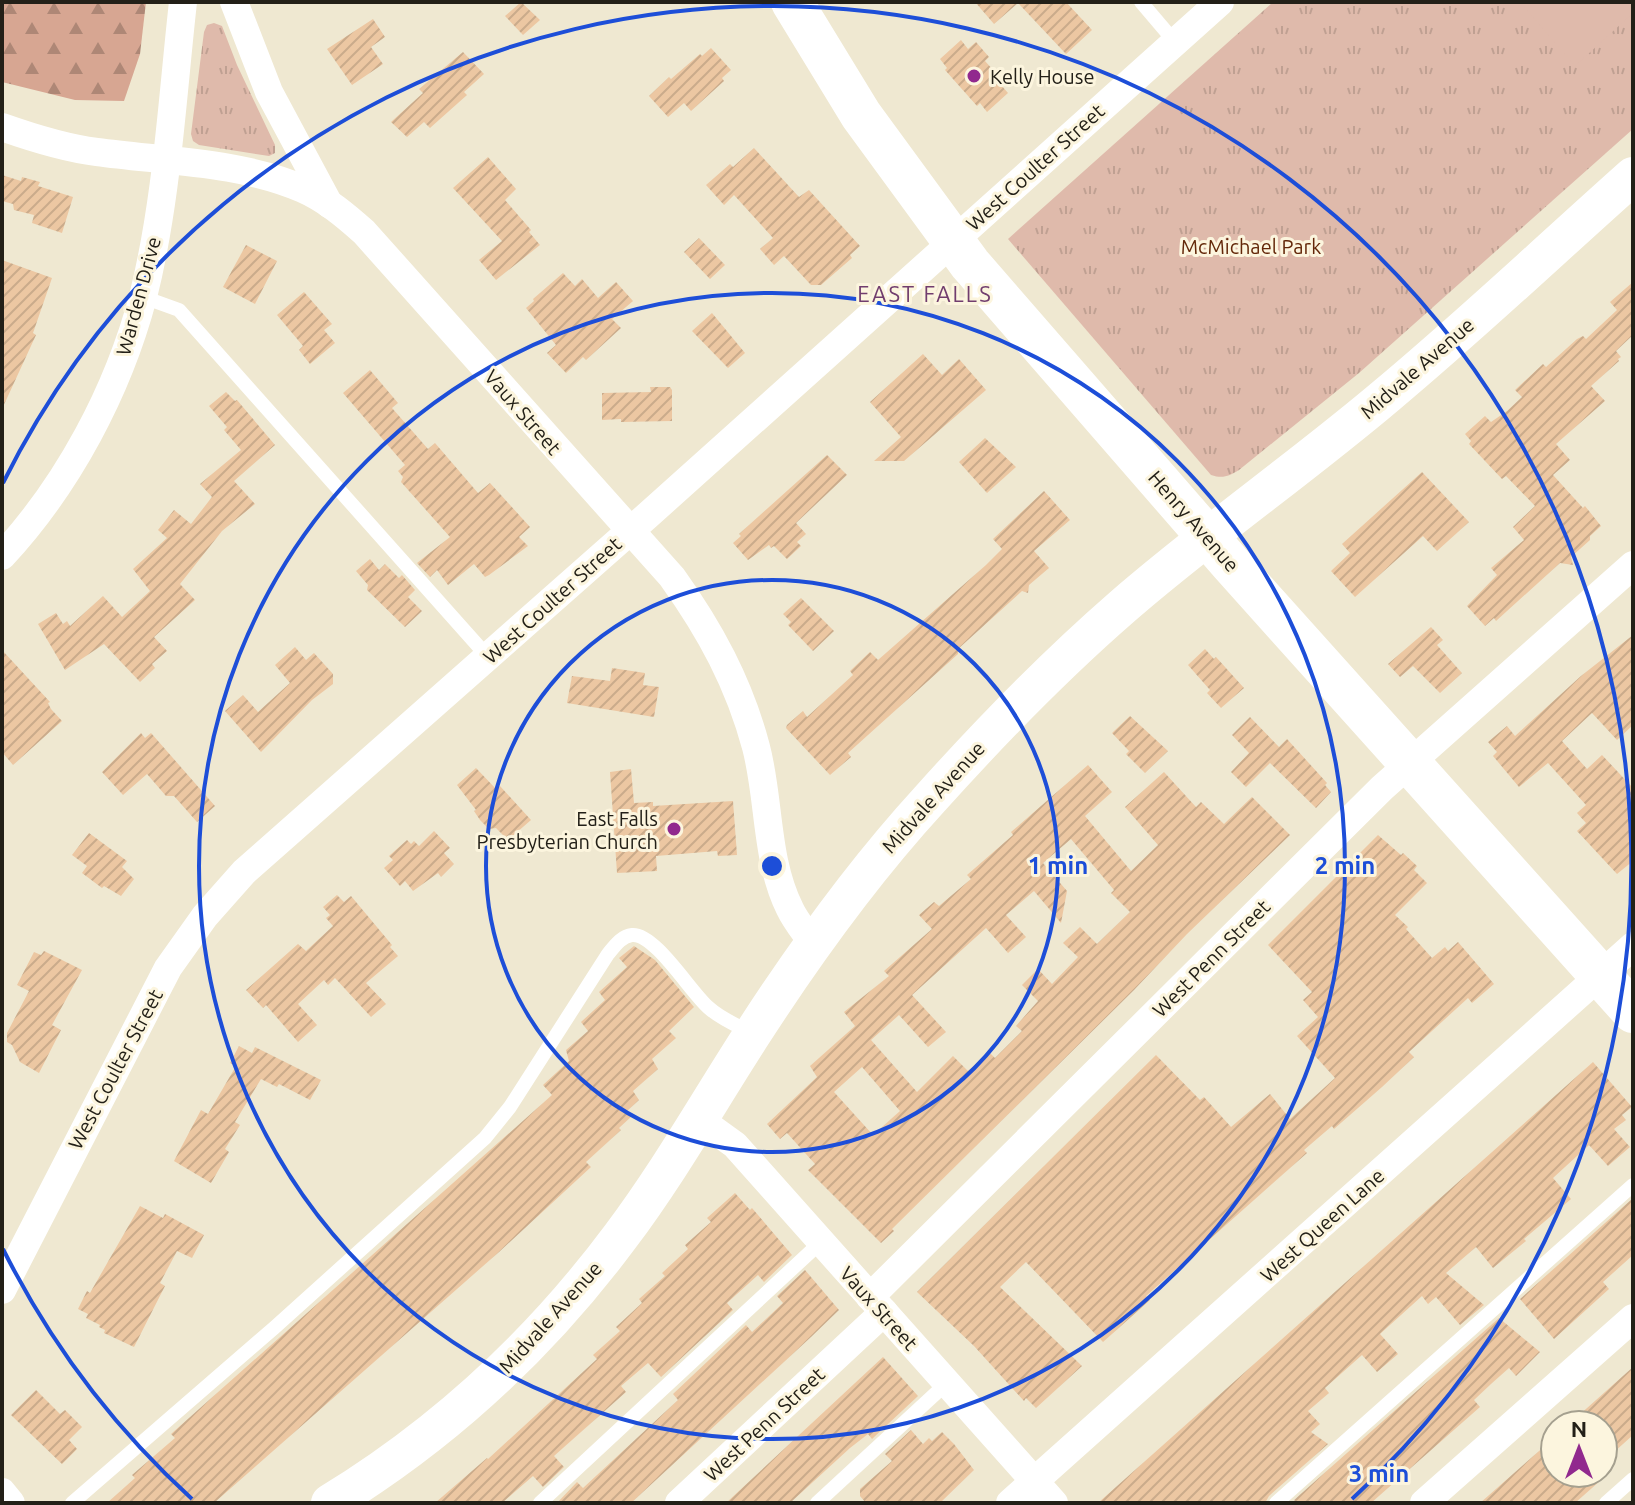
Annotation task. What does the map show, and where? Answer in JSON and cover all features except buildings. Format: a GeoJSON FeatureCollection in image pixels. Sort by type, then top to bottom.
{"type":"FeatureCollection","features":[{"type":"Feature","properties":{"kind":"main road","name":"Henry Avenue"},"geometry":{"type":"LineString","coordinates":[[792,2],[861,115],[952,242],[1208,537],[1633,1012]]}},
{"type":"Feature","properties":{"kind":"street","name":"Warden Drive"},"geometry":{"type":"LineString","coordinates":[[2,556],[47,501],[84,440],[119,368],[143,297],[156,229],[183,2]]}},
{"type":"Feature","properties":{"kind":"street"},"geometry":{"type":"LineString","coordinates":[[234,2],[269,92],[330,204]]}},
{"type":"Feature","properties":{"kind":"street","name":"West Coulter Street"},"geometry":{"type":"LineString","coordinates":[[2,1290],[141,1018],[186,940],[244,872],[1220,2]]}},
{"type":"Feature","properties":{"kind":"street","name":"Vaux Street"},"geometry":{"type":"LineString","coordinates":[[2,127],[70,147],[230,170],[277,180],[330,204],[364,232],[672,577],[715,640],[731,673],[757,749],[773,856],[781,888],[791,912],[814,945]]}},
{"type":"Feature","properties":{"kind":"street","name":"Midvale Avenue"},"geometry":{"type":"LineString","coordinates":[[330,1503],[429,1434],[483,1389],[570,1300],[660,1181],[753,1034],[814,945],[915,816],[1012,711],[1123,606],[1388,395],[1633,176]]}},
{"type":"Feature","properties":{"kind":"street","name":"West Penn Street"},"geometry":{"type":"LineString","coordinates":[[679,1503],[1410,763],[1633,565]]}},
{"type":"Feature","properties":{"kind":"street","name":"West Queen Lane"},"geometry":{"type":"LineString","coordinates":[[1010,1503],[1633,946]]}},
{"type":"Feature","properties":{"kind":"street","name":"Vaux Street"},"geometry":{"type":"LineString","coordinates":[[699,1119],[735,1145],[1054,1503]]}},
{"type":"Feature","properties":{"kind":"street"},"geometry":{"type":"LineString","coordinates":[[1424,1503],[1633,1318]]}},
{"type":"Feature","properties":{"kind":"street"},"geometry":{"type":"LineString","coordinates":[[2,1492],[11,1503]]}},
{"type":"Feature","properties":{"kind":"lane"},"geometry":{"type":"LineString","coordinates":[[1141,2],[1175,42]]}},
{"type":"Feature","properties":{"kind":"lane"},"geometry":{"type":"LineString","coordinates":[[143,297],[179,310],[488,657]]}},
{"type":"Feature","properties":{"kind":"lane"},"geometry":{"type":"LineString","coordinates":[[72,1503],[274,1328],[485,1138],[510,1107],[608,954],[620,941],[631,935],[642,937],[655,947],[705,1005],[753,1034]]}},
{"type":"Feature","properties":{"kind":"lane"},"geometry":{"type":"LineString","coordinates":[[1276,1503],[1633,1185]]}},
{"type":"Feature","properties":{"kind":"lane"},"geometry":{"type":"LineString","coordinates":[[540,1503],[821,1242]]}},
{"type":"Feature","properties":{"kind":"lane"},"geometry":{"type":"LineString","coordinates":[[817,1503],[947,1383]]}},
{"type":"Feature","properties":{"kind":"lane"},"geometry":{"type":"LineString","coordinates":[[1606,1503],[1633,1479]]}},
{"type":"Feature","properties":{"kind":"green space"},"geometry":{"type":"Polygon","coordinates":[[[2,2],[146,2],[140,54],[124,101],[75,100],[2,82],[2,2]]]}},
{"type":"Feature","properties":{"kind":"green space","name":"McMichael Park"},"geometry":{"type":"Polygon","coordinates":[[[1273,2],[1633,2],[1633,129],[1359,373],[1239,470],[1219,477],[1211,475],[1008,239],[1273,2]]]}},
{"type":"Feature","properties":{"kind":"green space"},"geometry":{"type":"Polygon","coordinates":[[[1520,2],[1633,2],[1633,13],[1575,66],[1520,2]]]}},
{"type":"Feature","properties":{"kind":"green space"},"geometry":{"type":"Polygon","coordinates":[[[214,23],[222,26],[275,145],[275,153],[269,156],[199,145],[193,141],[191,134],[204,32],[207,25],[214,23]]]}},
{"type":"Feature","properties":{"kind":"place","name":"Kelly House"},"geometry":{"type":"Point","coordinates":[974,76]}},
{"type":"Feature","properties":{"kind":"place","name":"East Falls Presbyterian Church"},"geometry":{"type":"Point","coordinates":[674,829]}},
{"type":"Feature","properties":{"kind":"district","name":"EAST FALLS"},"geometry":{"type":"Point","coordinates":[925,293]}}]}
